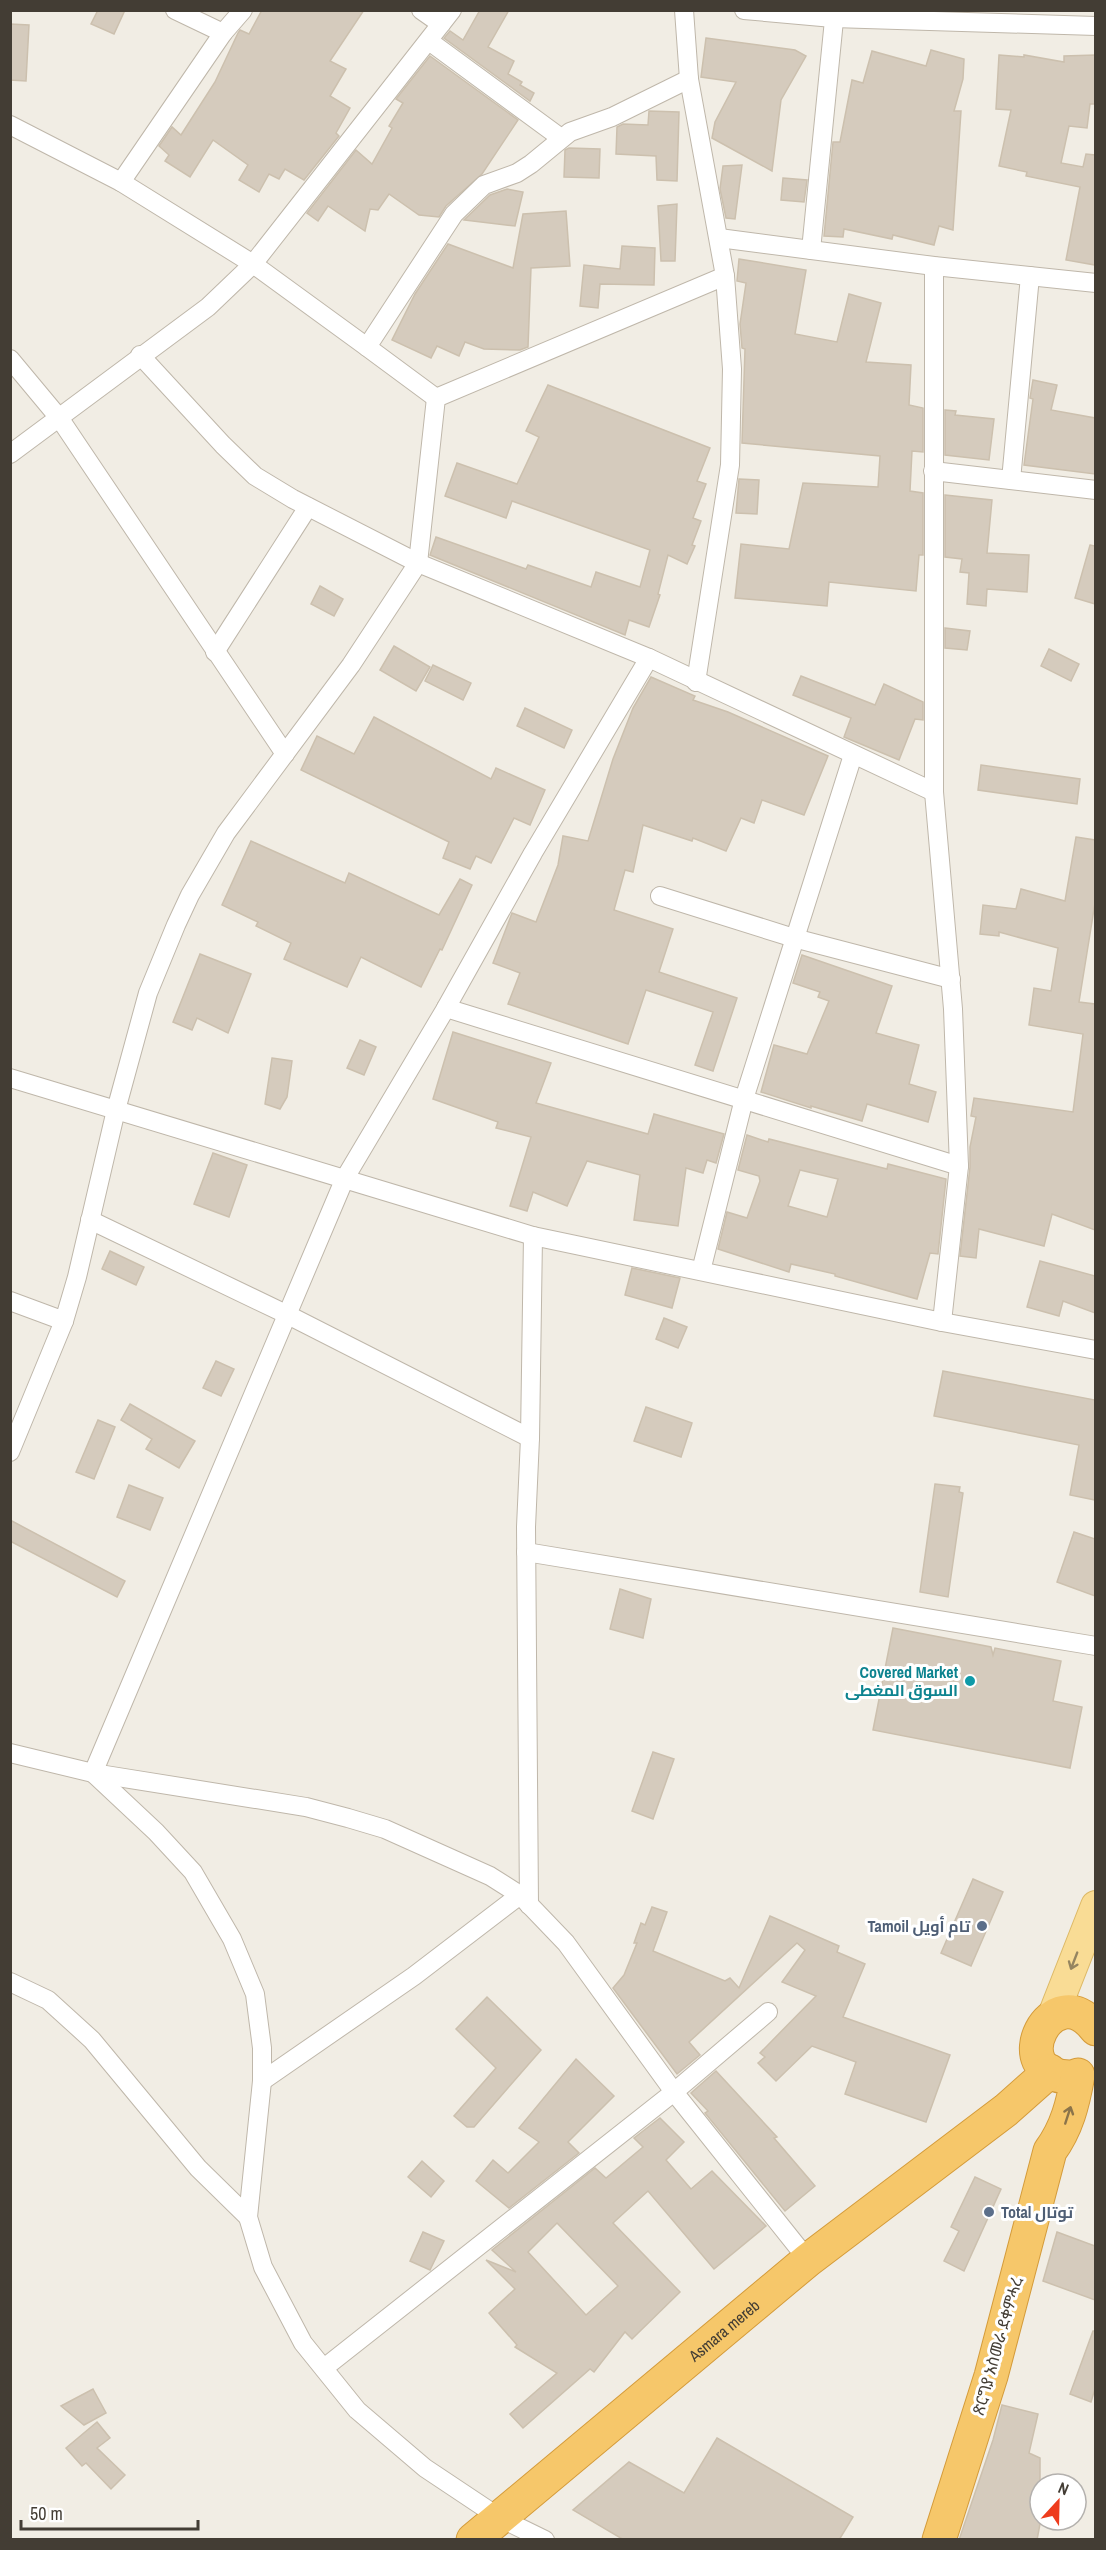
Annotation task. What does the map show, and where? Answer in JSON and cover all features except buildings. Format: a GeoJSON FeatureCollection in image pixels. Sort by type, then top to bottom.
{"type":"FeatureCollection","features":[{"type":"Feature","properties":{"kind":"highway"},"geometry":{"type":"LineString","coordinates":[[1068,2061],[1059,2014],[1075,2014],[1083,2017],[1095,2028]]}},
{"type":"Feature","properties":{"kind":"highway","name":"Asmara mereb"},"geometry":{"type":"LineString","coordinates":[[473,2540],[808,2260],[1068,2061]]}},
{"type":"Feature","properties":{"kind":"highway","name":"ጽርግያ አስመራ ደቀምሓረ"},"geometry":{"type":"LineString","coordinates":[[939,2540],[990,2376],[1050,2151],[1044,2129],[1068,2061]]}},
{"type":"Feature","properties":{"kind":"main road"},"geometry":{"type":"LineString","coordinates":[[1068,2061],[1095,1906]]}},
{"type":"Feature","properties":{"kind":"main road"},"geometry":{"type":"LineString","coordinates":[[1095,2009],[1095,2028]]}},
{"type":"Feature","properties":{"kind":"street"},"geometry":{"type":"LineString","coordinates":[[176,10],[224,33]]}},
{"type":"Feature","properties":{"kind":"street"},"geometry":{"type":"LineString","coordinates":[[121,182],[224,33],[243,10]]}},
{"type":"Feature","properties":{"kind":"street"},"geometry":{"type":"LineString","coordinates":[[10,454],[60,419],[140,355],[208,307],[253,264],[446,17],[421,10]]}},
{"type":"Feature","properties":{"kind":"street"},"geometry":{"type":"LineString","coordinates":[[684,10],[689,80],[725,276],[732,369],[730,465],[696,682]]}},
{"type":"Feature","properties":{"kind":"street"},"geometry":{"type":"LineString","coordinates":[[744,10],[1095,26]]}},
{"type":"Feature","properties":{"kind":"street"},"geometry":{"type":"LineString","coordinates":[[811,250],[834,14]]}},
{"type":"Feature","properties":{"kind":"street"},"geometry":{"type":"LineString","coordinates":[[429,41],[561,138]]}},
{"type":"Feature","properties":{"kind":"street"},"geometry":{"type":"LineString","coordinates":[[367,347],[460,207],[484,185],[517,173],[561,138],[689,80]]}},
{"type":"Feature","properties":{"kind":"street"},"geometry":{"type":"LineString","coordinates":[[10,125],[121,182],[253,264],[436,398]]}},
{"type":"Feature","properties":{"kind":"street"},"geometry":{"type":"LineString","coordinates":[[719,238],[934,266],[1095,283]]}},
{"type":"Feature","properties":{"kind":"street"},"geometry":{"type":"LineString","coordinates":[[934,266],[934,792],[951,979],[958,1166],[942,1322]]}},
{"type":"Feature","properties":{"kind":"street"},"geometry":{"type":"LineString","coordinates":[[436,398],[725,276]]}},
{"type":"Feature","properties":{"kind":"street"},"geometry":{"type":"LineString","coordinates":[[1011,480],[1030,276]]}},
{"type":"Feature","properties":{"kind":"street"},"geometry":{"type":"LineString","coordinates":[[140,355],[223,445],[255,476],[308,507],[418,563],[649,658],[934,792]]}},
{"type":"Feature","properties":{"kind":"street"},"geometry":{"type":"LineString","coordinates":[[10,360],[60,419],[285,754]]}},
{"type":"Feature","properties":{"kind":"street"},"geometry":{"type":"LineString","coordinates":[[10,1452],[64,1321],[116,1110],[148,993],[190,896],[226,833],[351,666],[418,563],[436,398]]}},
{"type":"Feature","properties":{"kind":"street"},"geometry":{"type":"LineString","coordinates":[[933,471],[1095,490]]}},
{"type":"Feature","properties":{"kind":"street"},"geometry":{"type":"LineString","coordinates":[[215,652],[308,507]]}},
{"type":"Feature","properties":{"kind":"street"},"geometry":{"type":"LineString","coordinates":[[93,1773],[345,1178],[649,658]]}},
{"type":"Feature","properties":{"kind":"street"},"geometry":{"type":"LineString","coordinates":[[701,1271],[744,1099],[853,755]]}},
{"type":"Feature","properties":{"kind":"street"},"geometry":{"type":"LineString","coordinates":[[660,896],[794,938],[951,979]]}},
{"type":"Feature","properties":{"kind":"street"},"geometry":{"type":"LineString","coordinates":[[446,1008],[958,1166]]}},
{"type":"Feature","properties":{"kind":"street"},"geometry":{"type":"LineString","coordinates":[[10,1078],[533,1236],[942,1322],[1095,1350]]}},
{"type":"Feature","properties":{"kind":"street"},"geometry":{"type":"LineString","coordinates":[[90,1220],[288,1315],[530,1438]]}},
{"type":"Feature","properties":{"kind":"street"},"geometry":{"type":"LineString","coordinates":[[524,1900],[526,1552],[533,1236]]}},
{"type":"Feature","properties":{"kind":"street"},"geometry":{"type":"LineString","coordinates":[[10,1301],[64,1321]]}},
{"type":"Feature","properties":{"kind":"street"},"geometry":{"type":"LineString","coordinates":[[526,1552],[1095,1646]]}},
{"type":"Feature","properties":{"kind":"street"},"geometry":{"type":"LineString","coordinates":[[10,1753],[93,1773],[306,1807],[385,1829],[490,1876],[524,1900],[566,1942],[674,2092],[808,2260]]}},
{"type":"Feature","properties":{"kind":"street"},"geometry":{"type":"LineString","coordinates":[[93,1773],[156,1832],[193,1872],[227,1929],[255,1994],[262,2048],[262,2081],[248,2217],[263,2267],[303,2343],[357,2410],[417,2461],[500,2518],[544,2540]]}},
{"type":"Feature","properties":{"kind":"street"},"geometry":{"type":"LineString","coordinates":[[262,2081],[524,1900]]}},
{"type":"Feature","properties":{"kind":"street"},"geometry":{"type":"LineString","coordinates":[[10,1982],[48,2000],[92,2040],[198,2168],[248,2217]]}},
{"type":"Feature","properties":{"kind":"street"},"geometry":{"type":"LineString","coordinates":[[324,2368],[674,2092],[768,2012]]}},
{"type":"Feature","properties":{"kind":"place","name":"Covered Market السوق المغطى"},"geometry":{"type":"Point","coordinates":[970,1681]}},
{"type":"Feature","properties":{"kind":"place","name":"Tamoil تام أويل"},"geometry":{"type":"Point","coordinates":[982,1926]}},
{"type":"Feature","properties":{"kind":"place","name":"Total توتال"},"geometry":{"type":"Point","coordinates":[989,2212]}}]}
